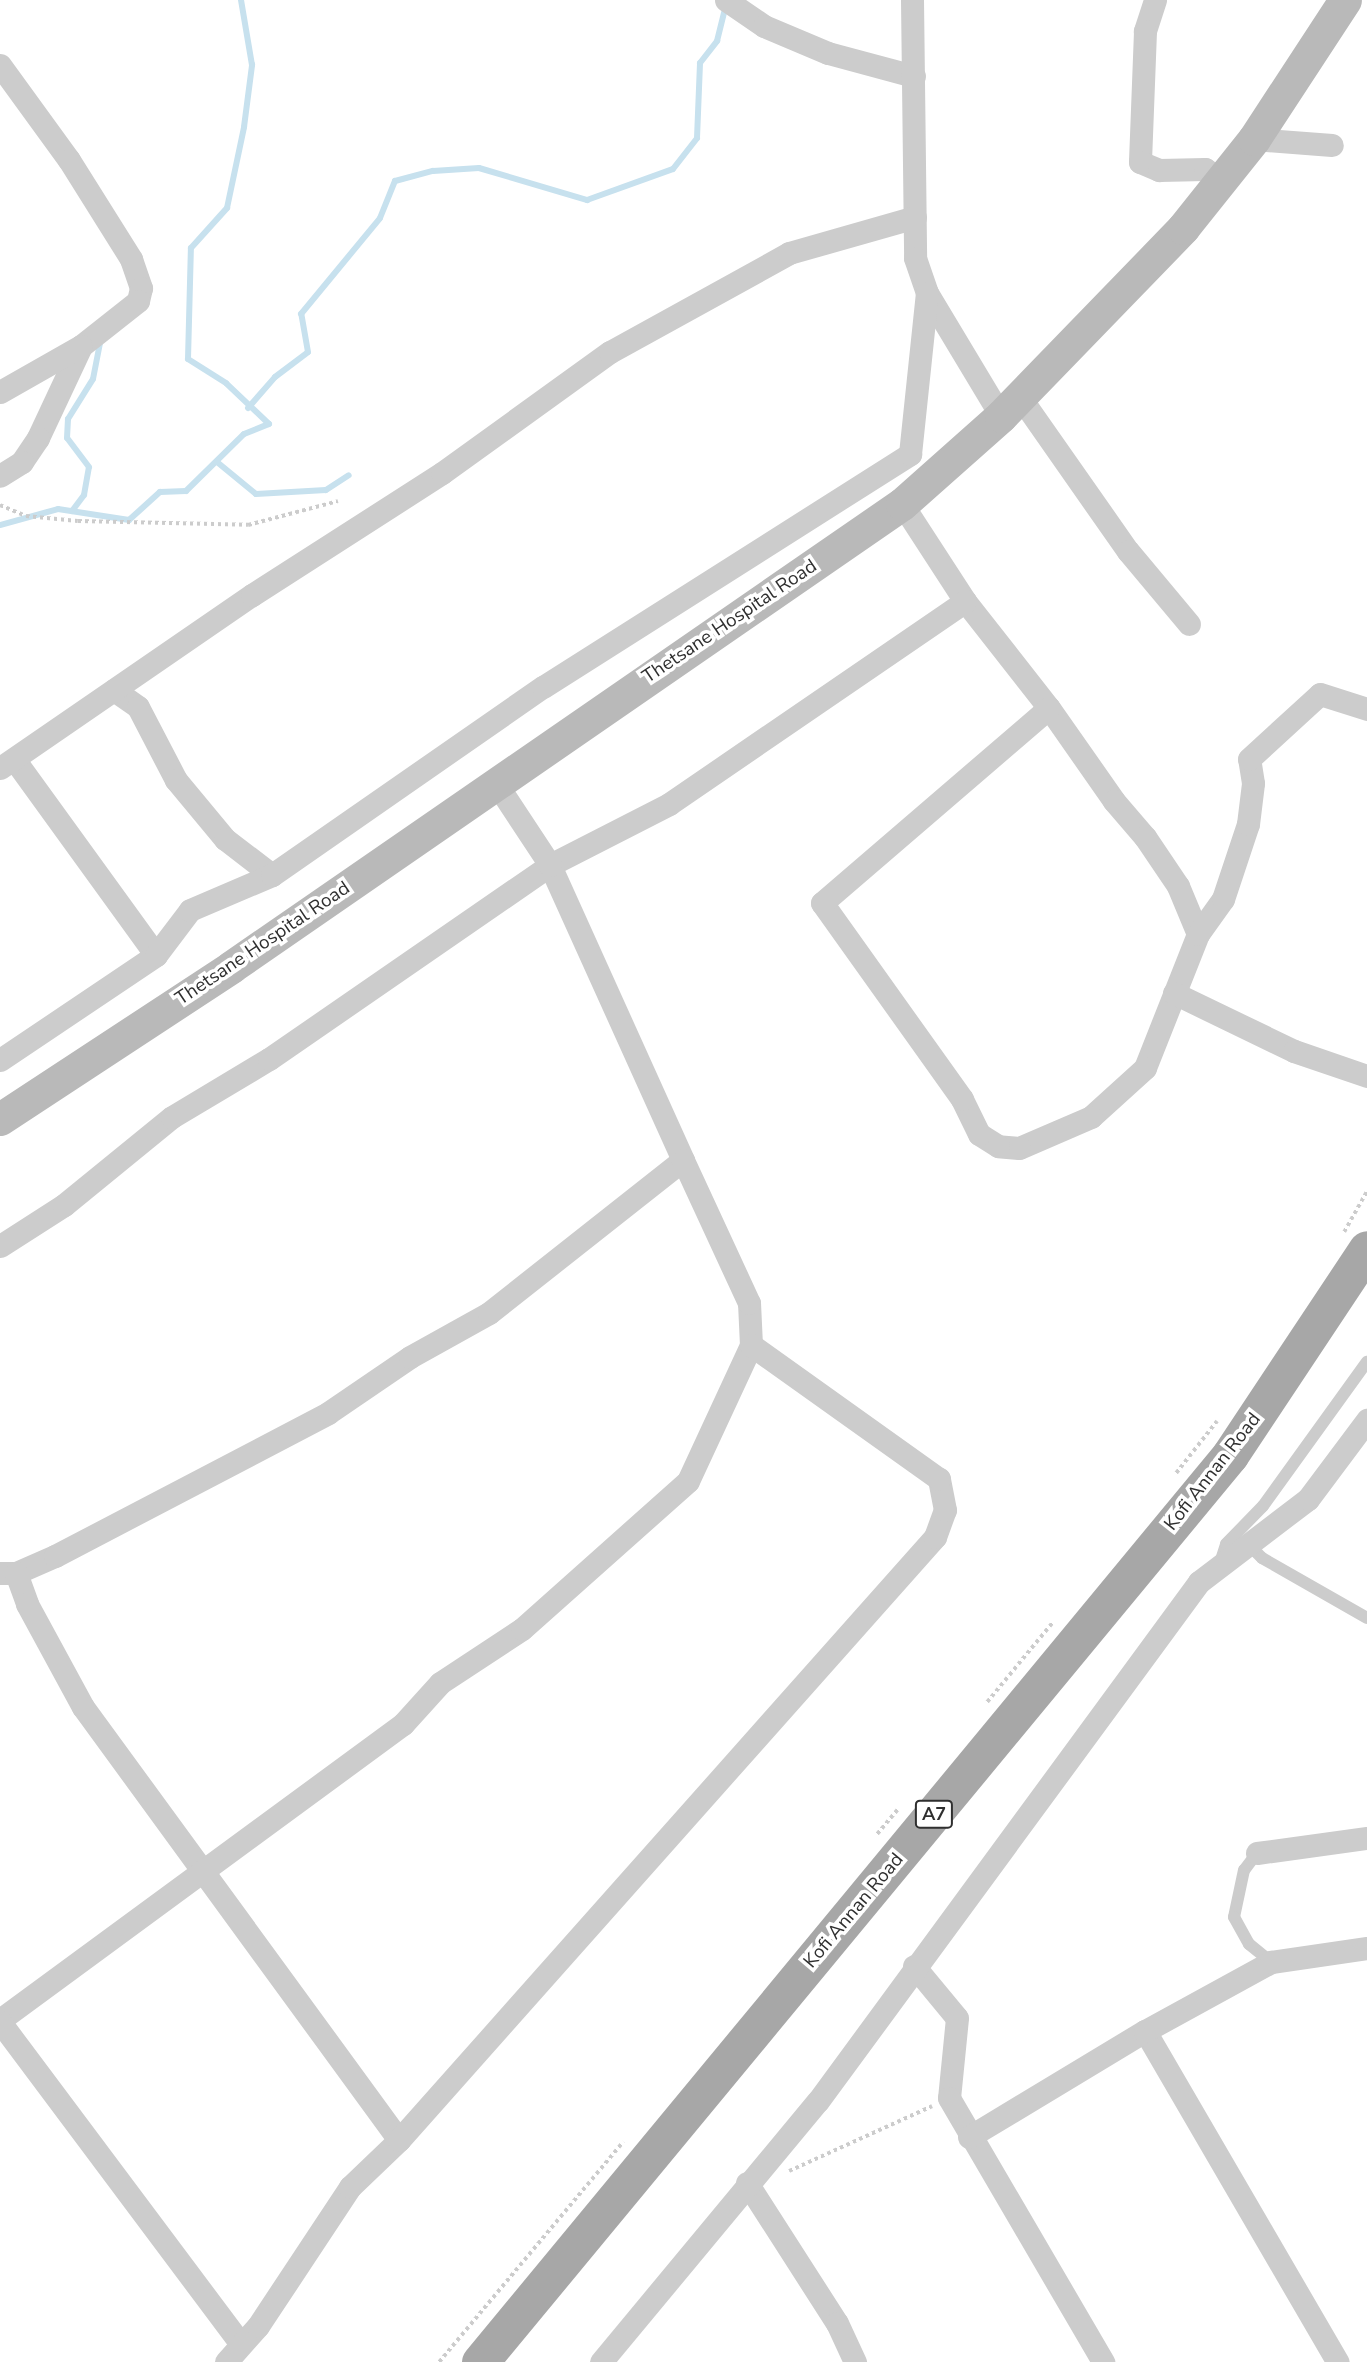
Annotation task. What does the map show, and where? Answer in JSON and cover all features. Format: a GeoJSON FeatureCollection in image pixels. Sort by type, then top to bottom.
{"type":"FeatureCollection","features":[{"type":"Feature","properties":{"kind":"main road","name":"Thetsane Hospital Road"},"geometry":{"type":"LineString","coordinates":[[0,1119],[231,967],[902,504],[1010,406],[1183,229],[1254,139],[1345,0]]}},
{"type":"Feature","properties":{"kind":"main road","name":"Kofi Annan Road"},"geometry":{"type":"LineString","coordinates":[[480,2362],[1230,1455],[1354,1242]]}},
{"type":"Feature","properties":{"kind":"street"},"geometry":{"type":"LineString","coordinates":[[726,0],[764,26],[828,53],[914,76]]}},
{"type":"Feature","properties":{"kind":"street"},"geometry":{"type":"LineString","coordinates":[[912,0],[915,258],[927,293],[1010,406],[1189,624]]}},
{"type":"Feature","properties":{"kind":"street"},"geometry":{"type":"LineString","coordinates":[[1156,0],[1144,31],[1140,162],[1159,170],[1205,169],[1220,180]]}},
{"type":"Feature","properties":{"kind":"street"},"geometry":{"type":"LineString","coordinates":[[0,65],[69,160],[131,259],[141,288],[138,301],[81,346],[0,392]]}},
{"type":"Feature","properties":{"kind":"street"},"geometry":{"type":"LineString","coordinates":[[1254,139],[1332,145]]}},
{"type":"Feature","properties":{"kind":"street"},"geometry":{"type":"LineString","coordinates":[[156,955],[7,763],[442,472],[610,352],[789,253],[915,217]]}},
{"type":"Feature","properties":{"kind":"street"},"geometry":{"type":"LineString","coordinates":[[0,1060],[156,955],[190,911],[272,875],[543,687],[910,454],[927,293]]}},
{"type":"Feature","properties":{"kind":"street"},"geometry":{"type":"LineString","coordinates":[[0,476],[22,462],[38,438],[81,346]]}},
{"type":"Feature","properties":{"kind":"street"},"geometry":{"type":"LineString","coordinates":[[902,504],[965,601],[1049,708],[1178,886],[1198,934]]}},
{"type":"Feature","properties":{"kind":"street"},"geometry":{"type":"LineString","coordinates":[[0,1246],[64,1205],[172,1117],[269,1059],[550,865],[669,804],[965,601]]}},
{"type":"Feature","properties":{"kind":"street"},"geometry":{"type":"LineString","coordinates":[[114,690],[138,707],[176,780],[225,839],[272,875]]}},
{"type":"Feature","properties":{"kind":"street"},"geometry":{"type":"LineString","coordinates":[[1049,708],[822,904],[962,1099],[979,1134],[999,1146],[1019,1149],[1091,1117],[1145,1068],[1198,934],[1223,899],[1248,824],[1253,783],[1249,759],[1320,694],[1367,709]]}},
{"type":"Feature","properties":{"kind":"street"},"geometry":{"type":"LineString","coordinates":[[242,2344],[0,2021],[201,1869],[403,1724],[440,1683],[522,1629],[688,1481],[751,1345],[749,1303],[550,865],[496,783]]}},
{"type":"Feature","properties":{"kind":"street"},"geometry":{"type":"LineString","coordinates":[[1174,993],[1294,1051],[1367,1076]]}},
{"type":"Feature","properties":{"kind":"street"},"geometry":{"type":"LineString","coordinates":[[399,2140],[83,1707],[8,1573],[328,1413],[410,1357],[489,1312],[683,1160]]}},
{"type":"Feature","properties":{"kind":"street"},"geometry":{"type":"LineString","coordinates":[[226,2362],[242,2344],[350,2187],[399,2140],[935,1537],[945,1510],[939,1479],[751,1345]]}},
{"type":"Feature","properties":{"kind":"street"},"geometry":{"type":"LineString","coordinates":[[601,2362],[705,2241],[747,2183],[818,2101],[914,1966],[1199,1582],[1219,1566],[1251,1547],[1308,1499],[1367,1420]]}},
{"type":"Feature","properties":{"kind":"street"},"geometry":{"type":"LineString","coordinates":[[1257,1853],[1367,1838]]}},
{"type":"Feature","properties":{"kind":"street"},"geometry":{"type":"LineString","coordinates":[[969,2137],[1144,2031],[1271,1962],[1367,1948]]}},
{"type":"Feature","properties":{"kind":"street"},"geometry":{"type":"LineString","coordinates":[[914,1966],[957,2018],[949,2098],[969,2137],[1103,2362]]}},
{"type":"Feature","properties":{"kind":"street"},"geometry":{"type":"LineString","coordinates":[[1144,2031],[1338,2362]]}},
{"type":"Feature","properties":{"kind":"street"},"geometry":{"type":"LineString","coordinates":[[747,2183],[837,2323],[855,2362]]}},
{"type":"Feature","properties":{"kind":"lane"},"geometry":{"type":"LineString","coordinates":[[1219,1566],[1226,1544],[1263,1506],[1367,1362]]}},
{"type":"Feature","properties":{"kind":"lane"},"geometry":{"type":"LineString","coordinates":[[1251,1547],[1367,1618]]}},
{"type":"Feature","properties":{"kind":"lane"},"geometry":{"type":"LineString","coordinates":[[1257,1853],[1244,1870],[1234,1917],[1249,1944],[1271,1962]]}},
{"type":"Feature","properties":{"kind":"path"},"geometry":{"type":"LineString","coordinates":[[0,505],[26,516],[78,521],[248,525],[338,501]]}},
{"type":"Feature","properties":{"kind":"path"},"geometry":{"type":"LineString","coordinates":[[1354,1242],[1367,1191]]}},
{"type":"Feature","properties":{"kind":"path"},"geometry":{"type":"LineString","coordinates":[[1174,1475],[1225,1410]]}},
{"type":"Feature","properties":{"kind":"path"},"geometry":{"type":"LineString","coordinates":[[979,1711],[1055,1620]]}},
{"type":"Feature","properties":{"kind":"path"},"geometry":{"type":"LineString","coordinates":[[876,1836],[902,1804]]}},
{"type":"Feature","properties":{"kind":"path"},"geometry":{"type":"LineString","coordinates":[[764,2164],[788,2172],[949,2098]]}},
{"type":"Feature","properties":{"kind":"path"},"geometry":{"type":"LineString","coordinates":[[439,2362],[629,2134]]}},
{"type":"Feature","properties":{"kind":"waterway"},"geometry":{"type":"LineString","coordinates":[[0,525],[58,509],[129,520],[160,492],[186,491],[244,434],[269,424],[226,383],[188,359],[191,248],[227,208],[244,127],[252,65],[241,0]]}},
{"type":"Feature","properties":{"kind":"waterway"},"geometry":{"type":"LineString","coordinates":[[248,408],[275,377],[308,352],[301,314],[380,218],[395,181],[433,171],[479,168],[587,200],[673,169],[697,138],[700,63],[717,41],[726,5]]}},
{"type":"Feature","properties":{"kind":"waterway"},"geometry":{"type":"LineString","coordinates":[[72,511],[84,495],[89,467],[67,438],[68,419],[93,379],[100,342]]}},
{"type":"Feature","properties":{"kind":"waterway"},"geometry":{"type":"LineString","coordinates":[[217,462],[256,494],[326,490],[349,475]]}}]}
